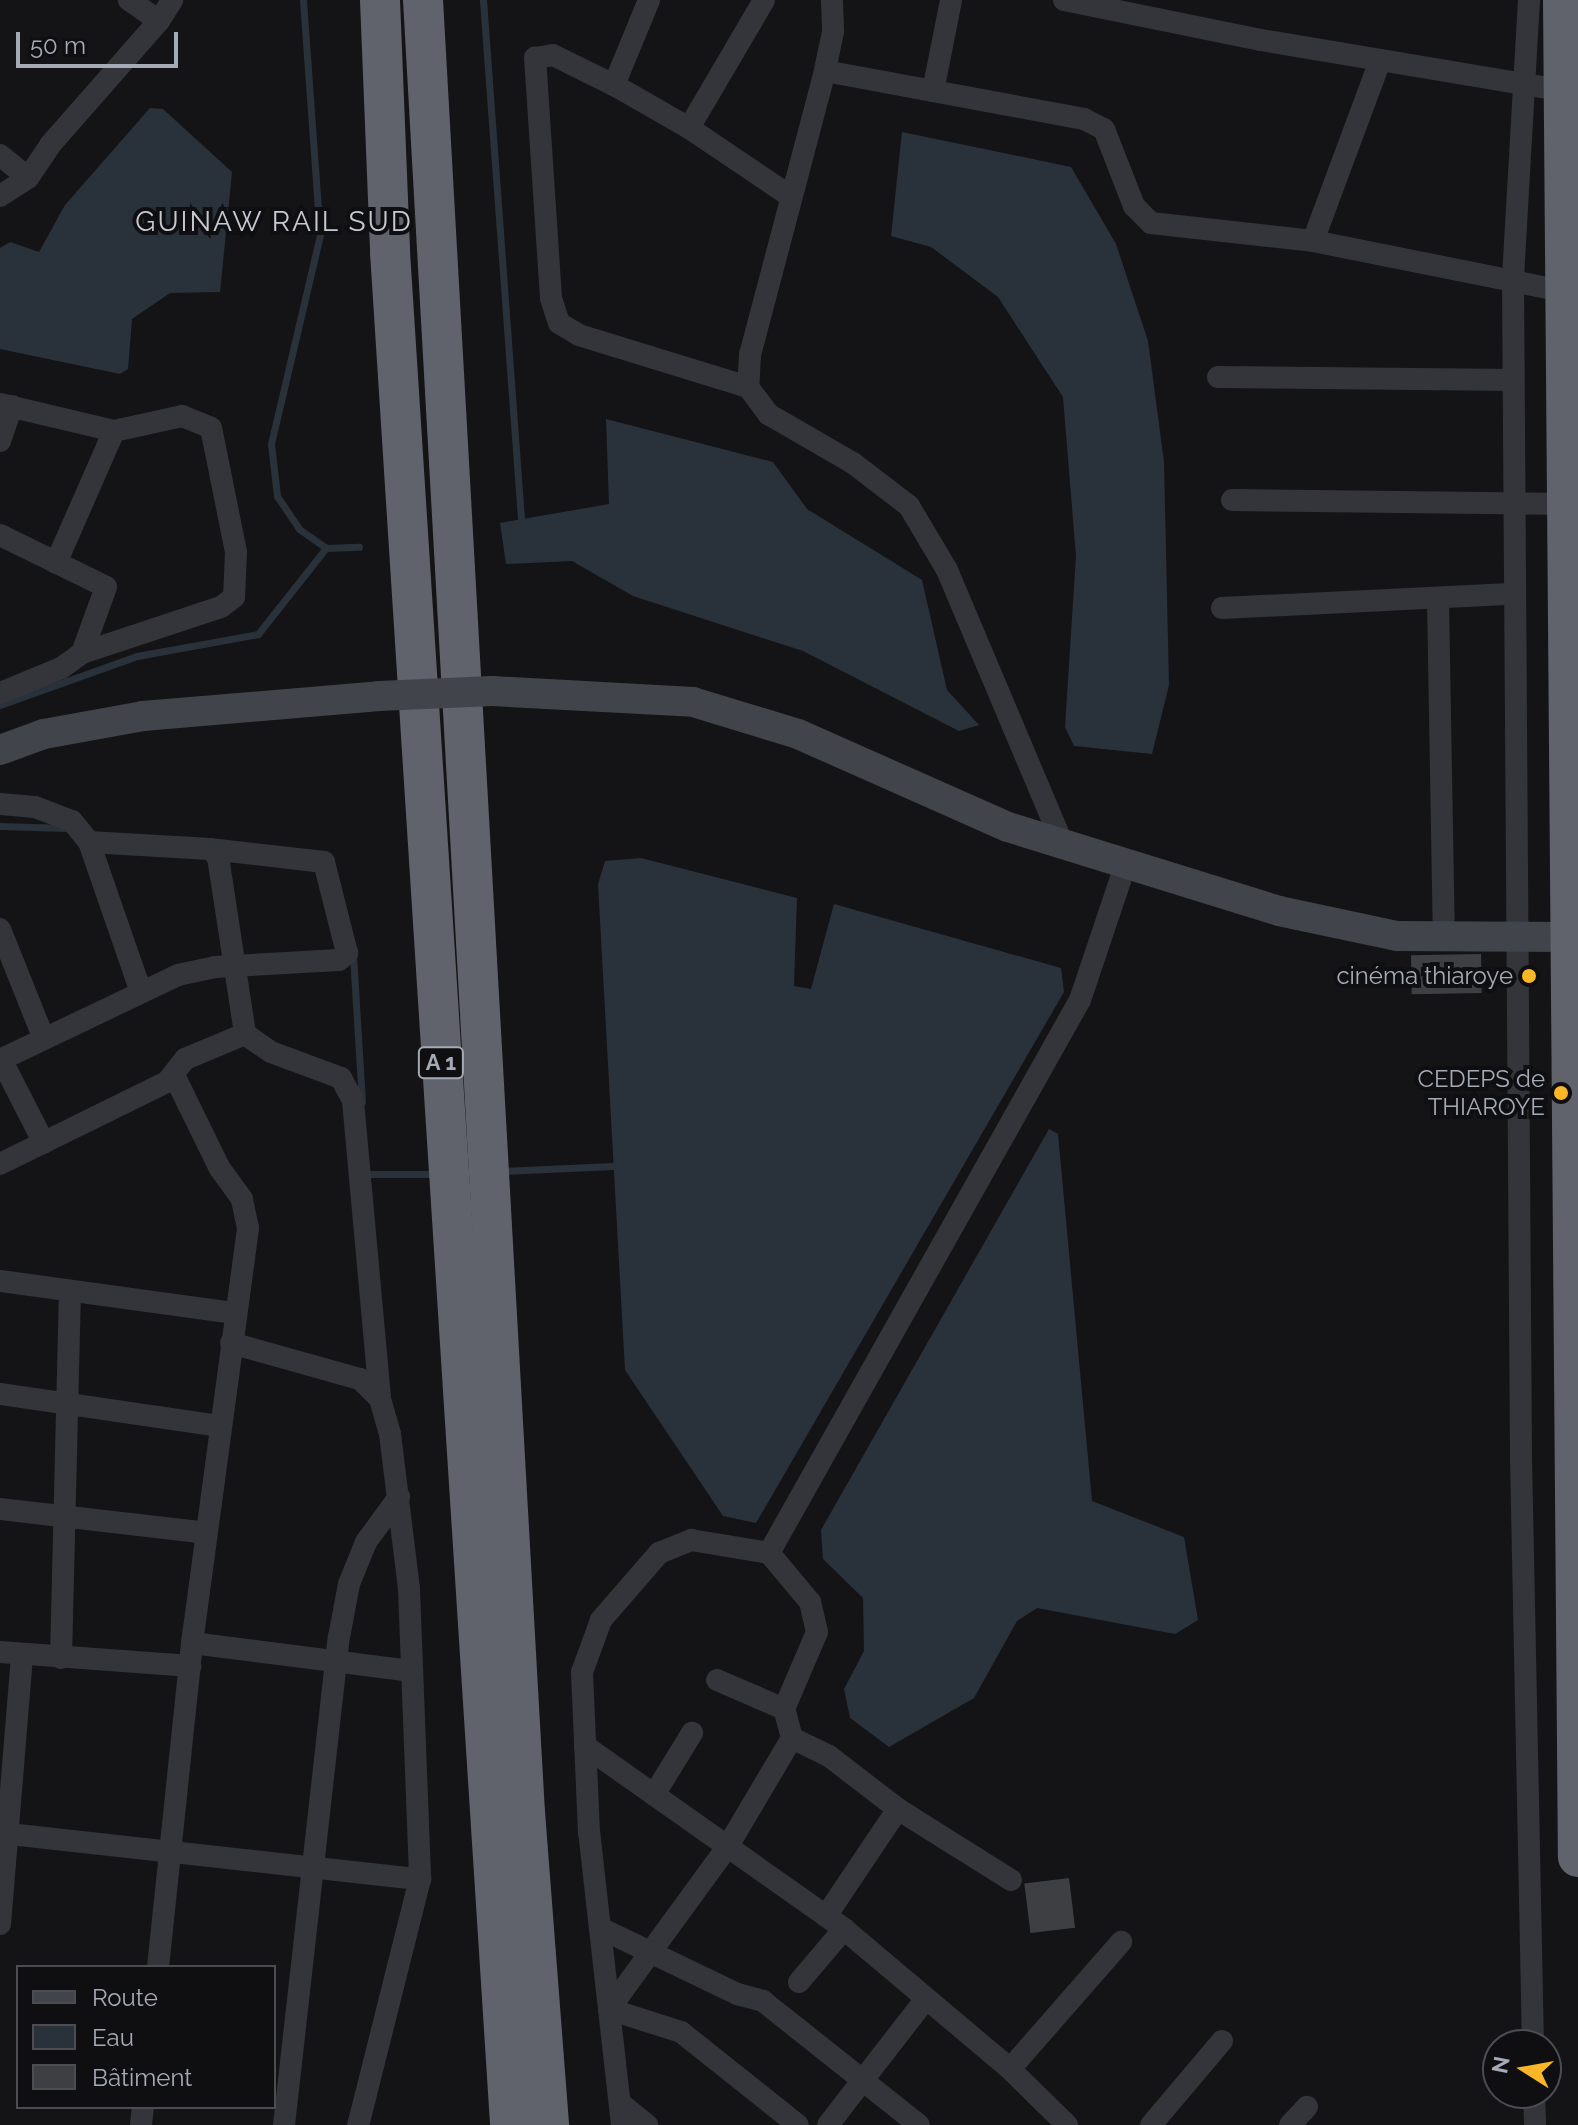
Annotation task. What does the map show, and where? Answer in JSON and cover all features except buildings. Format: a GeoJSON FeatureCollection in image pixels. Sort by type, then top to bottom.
{"type":"FeatureCollection","features":[{"type":"Feature","properties":{"kind":"highway","name":"A 1"},"geometry":{"type":"LineString","coordinates":[[380,0],[390,252],[510,2125]]}},
{"type":"Feature","properties":{"kind":"highway","name":"A 1"},"geometry":{"type":"LineString","coordinates":[[423,0],[525,1812],[549,2125]]}},
{"type":"Feature","properties":{"kind":"highway"},"geometry":{"type":"LineString","coordinates":[[1563,0],[1547,89],[1566,292],[1568,937],[1578,1857]]}},
{"type":"Feature","properties":{"kind":"street"},"geometry":{"type":"LineString","coordinates":[[129,0],[159,21]]}},
{"type":"Feature","properties":{"kind":"street"},"geometry":{"type":"LineString","coordinates":[[0,196],[28,178],[50,145],[159,21],[172,0]]}},
{"type":"Feature","properties":{"kind":"street"},"geometry":{"type":"LineString","coordinates":[[614,85],[649,0]]}},
{"type":"Feature","properties":{"kind":"street"},"geometry":{"type":"LineString","coordinates":[[689,128],[764,0]]}},
{"type":"Feature","properties":{"kind":"street"},"geometry":{"type":"LineString","coordinates":[[748,387],[750,354],[825,71],[833,32],[831,0]]}},
{"type":"Feature","properties":{"kind":"street"},"geometry":{"type":"LineString","coordinates":[[933,91],[951,0]]}},
{"type":"Feature","properties":{"kind":"street"},"geometry":{"type":"LineString","coordinates":[[1064,0],[1380,61],[1547,89]]}},
{"type":"Feature","properties":{"kind":"street"},"geometry":{"type":"LineString","coordinates":[[1529,0],[1547,89],[1513,281],[1511,594],[1520,940],[1521,1458],[1533,2029]]}},
{"type":"Feature","properties":{"kind":"street"},"geometry":{"type":"LineString","coordinates":[[790,196],[689,128],[614,85],[553,55],[535,58],[550,283],[559,323],[579,335],[748,387],[768,414],[853,463],[909,506],[947,570],[1063,845]]}},
{"type":"Feature","properties":{"kind":"street"},"geometry":{"type":"LineString","coordinates":[[1313,241],[1380,61]]}},
{"type":"Feature","properties":{"kind":"street"},"geometry":{"type":"LineString","coordinates":[[825,71],[1084,119],[1104,129],[1134,206],[1151,223],[1313,241],[1566,292]]}},
{"type":"Feature","properties":{"kind":"street"},"geometry":{"type":"LineString","coordinates":[[0,155],[28,178]]}},
{"type":"Feature","properties":{"kind":"street"},"geometry":{"type":"LineString","coordinates":[[1218,377],[1513,380]]}},
{"type":"Feature","properties":{"kind":"street"},"geometry":{"type":"LineString","coordinates":[[0,441],[6,405],[114,431],[182,416],[211,428],[236,552],[234,597],[221,607],[82,653],[61,668],[0,693]]}},
{"type":"Feature","properties":{"kind":"street"},"geometry":{"type":"LineString","coordinates":[[56,563],[114,431]]}},
{"type":"Feature","properties":{"kind":"street"},"geometry":{"type":"LineString","coordinates":[[1232,500],[1567,504]]}},
{"type":"Feature","properties":{"kind":"street"},"geometry":{"type":"LineString","coordinates":[[0,535],[106,587],[82,653]]}},
{"type":"Feature","properties":{"kind":"street"},"geometry":{"type":"LineString","coordinates":[[1222,608],[1438,600],[1511,594]]}},
{"type":"Feature","properties":{"kind":"street"},"geometry":{"type":"LineString","coordinates":[[1438,600],[1444,940]]}},
{"type":"Feature","properties":{"kind":"street"},"geometry":{"type":"LineString","coordinates":[[0,750],[44,734],[143,716],[379,696],[492,691],[693,702],[798,734],[987,819],[1125,866],[1279,911],[1397,936],[1444,940],[1568,937]]}},
{"type":"Feature","properties":{"kind":"street"},"geometry":{"type":"LineString","coordinates":[[0,804],[35,807],[72,821],[89,842],[140,989]]}},
{"type":"Feature","properties":{"kind":"street"},"geometry":{"type":"LineString","coordinates":[[44,1143],[0,1060],[140,989],[178,975],[236,967],[339,960],[348,945],[324,862],[210,849],[89,842]]}},
{"type":"Feature","properties":{"kind":"street"},"geometry":{"type":"LineString","coordinates":[[210,849],[218,857],[245,1034],[271,1052],[341,1078],[353,1101],[380,1399],[399,1497],[412,1671],[420,1879],[358,2125]]}},
{"type":"Feature","properties":{"kind":"street"},"geometry":{"type":"LineString","coordinates":[[769,1553],[1080,1000],[1125,866]]}},
{"type":"Feature","properties":{"kind":"street"},"geometry":{"type":"LineString","coordinates":[[0,929],[44,1039]]}},
{"type":"Feature","properties":{"kind":"street"},"geometry":{"type":"LineString","coordinates":[[0,1164],[175,1077],[185,1059],[245,1034]]}},
{"type":"Feature","properties":{"kind":"street"},"geometry":{"type":"LineString","coordinates":[[158,1965],[192,1643],[248,1228],[242,1199],[220,1169],[175,1077]]}},
{"type":"Feature","properties":{"kind":"street"},"geometry":{"type":"LineString","coordinates":[[0,1281],[235,1313]]}},
{"type":"Feature","properties":{"kind":"street"},"geometry":{"type":"LineString","coordinates":[[61,1658],[64,1403],[70,1291]]}},
{"type":"Feature","properties":{"kind":"street"},"geometry":{"type":"LineString","coordinates":[[231,1343],[360,1379],[380,1399]]}},
{"type":"Feature","properties":{"kind":"street"},"geometry":{"type":"LineString","coordinates":[[0,1394],[219,1426]]}},
{"type":"Feature","properties":{"kind":"street"},"geometry":{"type":"LineString","coordinates":[[284,2125],[337,1661],[349,1584],[366,1542],[399,1497]]}},
{"type":"Feature","properties":{"kind":"street"},"geometry":{"type":"LineString","coordinates":[[0,1509],[206,1533]]}},
{"type":"Feature","properties":{"kind":"street"},"geometry":{"type":"LineString","coordinates":[[609,2009],[728,1846],[792,1738],[784,1709],[817,1632],[810,1602],[769,1553],[691,1540],[659,1553],[601,1620],[582,1672],[600,1928],[609,2009],[621,2114],[647,2125]]}},
{"type":"Feature","properties":{"kind":"street"},"geometry":{"type":"LineString","coordinates":[[192,1643],[412,1671]]}},
{"type":"Feature","properties":{"kind":"street"},"geometry":{"type":"LineString","coordinates":[[0,1924],[11,1653],[190,1666]]}},
{"type":"Feature","properties":{"kind":"street"},"geometry":{"type":"LineString","coordinates":[[717,1680],[784,1709]]}},
{"type":"Feature","properties":{"kind":"street"},"geometry":{"type":"LineString","coordinates":[[654,1795],[692,1733]]}},
{"type":"Feature","properties":{"kind":"street"},"geometry":{"type":"LineString","coordinates":[[792,1738],[829,1756],[898,1809],[1011,1880]]}},
{"type":"Feature","properties":{"kind":"street"},"geometry":{"type":"LineString","coordinates":[[585,1746],[835,1923],[1010,2069],[1067,2125]]}},
{"type":"Feature","properties":{"kind":"street"},"geometry":{"type":"LineString","coordinates":[[799,1982],[898,1809]]}},
{"type":"Feature","properties":{"kind":"street"},"geometry":{"type":"LineString","coordinates":[[5,1833],[420,1879]]}},
{"type":"Feature","properties":{"kind":"street"},"geometry":{"type":"LineString","coordinates":[[600,1928],[737,1994],[763,2001],[919,2125]]}},
{"type":"Feature","properties":{"kind":"street"},"geometry":{"type":"LineString","coordinates":[[1010,2069],[1121,1942]]}},
{"type":"Feature","properties":{"kind":"street"},"geometry":{"type":"LineString","coordinates":[[828,2125],[925,2000]]}},
{"type":"Feature","properties":{"kind":"street"},"geometry":{"type":"LineString","coordinates":[[609,2009],[681,2032],[798,2125]]}},
{"type":"Feature","properties":{"kind":"street"},"geometry":{"type":"LineString","coordinates":[[1151,2125],[1222,2041]]}},
{"type":"Feature","properties":{"kind":"street"},"geometry":{"type":"LineString","coordinates":[[1290,2125],[1307,2107]]}},
{"type":"Feature","properties":{"kind":"water"},"geometry":{"type":"Polygon","coordinates":[[[150,108],[163,109],[232,172],[220,292],[170,293],[132,319],[128,369],[120,374],[0,349],[0,248],[10,242],[39,252],[65,205],[150,108]]]}},
{"type":"Feature","properties":{"kind":"water"},"geometry":{"type":"Polygon","coordinates":[[[902,132],[1071,167],[1116,244],[1148,341],[1164,462],[1169,685],[1152,754],[1074,746],[1065,727],[1076,556],[1063,397],[998,297],[931,247],[891,236],[902,132]]]}},
{"type":"Feature","properties":{"kind":"water"},"geometry":{"type":"Polygon","coordinates":[[[606,419],[773,462],[807,509],[922,580],[947,690],[979,725],[959,731],[803,651],[633,596],[572,561],[506,564],[500,523],[609,504],[606,419]]]}},
{"type":"Feature","properties":{"kind":"water"},"geometry":{"type":"Polygon","coordinates":[[[641,858],[797,898],[794,986],[811,989],[834,904],[1061,968],[1064,992],[756,1523],[723,1516],[625,1370],[598,884],[605,861],[641,858]]]}},
{"type":"Feature","properties":{"kind":"water"},"geometry":{"type":"Polygon","coordinates":[[[1049,1129],[1058,1134],[1092,1501],[1184,1537],[1198,1620],[1175,1634],[1037,1608],[1017,1621],[974,1698],[889,1747],[850,1718],[844,1689],[864,1651],[863,1598],[823,1559],[821,1530],[1049,1129]]]}},
{"type":"Feature","properties":{"kind":"waterway"},"geometry":{"type":"LineString","coordinates":[[303,0],[320,235],[271,444],[277,496],[299,529],[326,548],[359,547]]}},
{"type":"Feature","properties":{"kind":"waterway"},"geometry":{"type":"LineString","coordinates":[[483,0],[521,519]]}},
{"type":"Feature","properties":{"kind":"waterway"},"geometry":{"type":"LineString","coordinates":[[0,705],[137,656],[258,634],[326,548]]}},
{"type":"Feature","properties":{"kind":"waterway"},"geometry":{"type":"LineString","coordinates":[[0,826],[66,828]]}},
{"type":"Feature","properties":{"kind":"waterway"},"geometry":{"type":"LineString","coordinates":[[353,955],[362,1102]]}},
{"type":"Feature","properties":{"kind":"waterway"},"geometry":{"type":"LineString","coordinates":[[501,1171],[613,1166]]}},
{"type":"Feature","properties":{"kind":"waterway"},"geometry":{"type":"LineString","coordinates":[[367,1174],[436,1174]]}},
{"type":"Feature","properties":{"kind":"place","name":"cinéma thiaroye"},"geometry":{"type":"Point","coordinates":[1529,976]}},
{"type":"Feature","properties":{"kind":"place","name":"CEDEPS de THIAROYE"},"geometry":{"type":"Point","coordinates":[1561,1093]}},
{"type":"Feature","properties":{"kind":"district","name":"GUINAW RAIL SUD"},"geometry":{"type":"Point","coordinates":[274,222]}}]}
